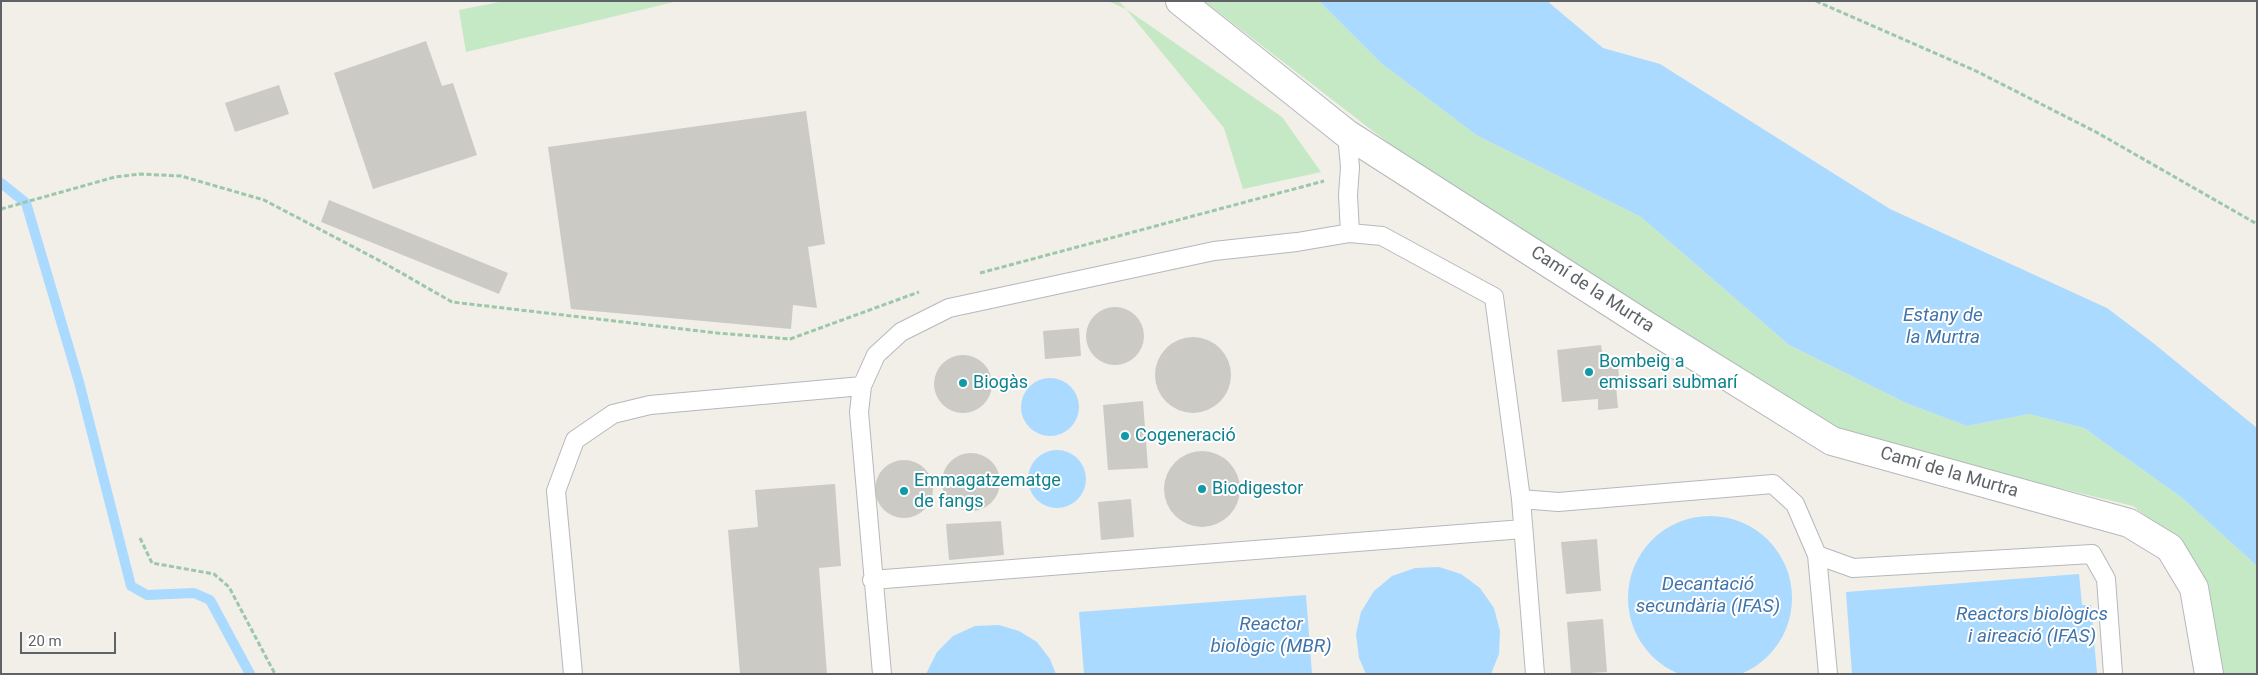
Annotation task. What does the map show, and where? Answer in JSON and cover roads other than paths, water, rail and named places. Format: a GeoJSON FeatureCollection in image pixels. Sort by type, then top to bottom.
{"type":"FeatureCollection","features":[{"type":"Feature","properties":{"kind":"street","name":"Camí de la Murtra"},"geometry":{"type":"LineString","coordinates":[[1180,1],[1347,134],[1832,440],[2129,523],[2170,548],[2194,588],[2210,674]]}},
{"type":"Feature","properties":{"kind":"lane"},"geometry":{"type":"LineString","coordinates":[[1347,134],[1350,162],[1348,196],[1350,233]]}},
{"type":"Feature","properties":{"kind":"lane"},"geometry":{"type":"LineString","coordinates":[[882,674],[872,580],[859,412],[862,386],[876,355],[901,332],[949,308],[1214,251],[1298,242],[1350,233],[1382,236],[1494,297],[1521,499],[1536,674]]}},
{"type":"Feature","properties":{"kind":"lane"},"geometry":{"type":"LineString","coordinates":[[573,674],[556,491],[574,440],[613,414],[650,405],[862,386]]}},
{"type":"Feature","properties":{"kind":"lane"},"geometry":{"type":"LineString","coordinates":[[1521,499],[1558,502],[1773,484],[1795,504],[1818,555],[1828,674]]}},
{"type":"Feature","properties":{"kind":"lane"},"geometry":{"type":"LineString","coordinates":[[872,580],[1523,529]]}},
{"type":"Feature","properties":{"kind":"lane"},"geometry":{"type":"LineString","coordinates":[[1818,555],[1853,568],[2092,554],[2106,579],[2113,674]]}},
{"type":"Feature","properties":{"kind":"water","name":"Estany de la Murtra"},"geometry":{"type":"Polygon","coordinates":[[[1319,1],[1547,1],[1603,48],[1660,64],[1890,209],[2107,308],[2152,342],[2257,428],[2257,566],[2181,497],[2084,428],[2029,414],[1967,426],[1906,403],[1789,345],[1641,217],[1476,135],[1381,63],[1319,1]]]}},
{"type":"Feature","properties":{"kind":"water"},"geometry":{"type":"Polygon","coordinates":[[[1050,378],[1061,380],[1074,391],[1079,407],[1077,418],[1066,431],[1050,436],[1039,434],[1026,423],[1021,407],[1023,396],[1034,383],[1050,378]]]}},
{"type":"Feature","properties":{"kind":"water"},"geometry":{"type":"Polygon","coordinates":[[[1057,450],[1068,452],[1081,463],[1086,479],[1084,490],[1073,503],[1057,508],[1046,506],[1033,495],[1028,479],[1030,468],[1041,455],[1057,450]]]}},
{"type":"Feature","properties":{"kind":"water","name":"Decantació secundària (IFAS)"},"geometry":{"type":"Polygon","coordinates":[[[1710,516],[1734,520],[1755,530],[1768,540],[1778,553],[1788,574],[1792,598],[1788,622],[1778,643],[1768,656],[1755,666],[1734,676],[1710,680],[1686,676],[1665,666],[1652,656],[1642,643],[1632,622],[1628,598],[1632,574],[1642,553],[1652,540],[1665,530],[1686,520],[1710,516]]]}},
{"type":"Feature","properties":{"kind":"water"},"geometry":{"type":"Polygon","coordinates":[[[1439,567],[1461,574],[1480,588],[1494,608],[1500,631],[1499,654],[1491,674],[1366,674],[1359,658],[1356,634],[1361,612],[1374,591],[1392,576],[1415,568],[1439,567]]]}},
{"type":"Feature","properties":{"kind":"water","name":"Reactors biològics i aireació (IFAS)"},"geometry":{"type":"Polygon","coordinates":[[[2079,574],[2082,605],[2091,605],[2097,674],[1852,674],[1846,592],[2079,574]]]}},
{"type":"Feature","properties":{"kind":"water","name":"Reactor biològic (MBR)"},"geometry":{"type":"Polygon","coordinates":[[[1306,595],[1312,674],[1084,674],[1079,612],[1306,595]]]}},
{"type":"Feature","properties":{"kind":"water"},"geometry":{"type":"Polygon","coordinates":[[[999,625],[1019,631],[1037,642],[1050,659],[1056,674],[926,674],[937,652],[953,636],[975,626],[999,625]]]}},
{"type":"Feature","properties":{"kind":"waterway"},"geometry":{"type":"LineString","coordinates":[[1,183],[26,203],[79,382],[131,586],[147,595],[194,593],[210,600],[250,674]]}},
{"type":"Feature","properties":{"kind":"place","name":"Bombeig a emissari submarí"},"geometry":{"type":"Point","coordinates":[1589,372]}},
{"type":"Feature","properties":{"kind":"place","name":"Biogàs"},"geometry":{"type":"Point","coordinates":[963,383]}},
{"type":"Feature","properties":{"kind":"place","name":"Cogeneració"},"geometry":{"type":"Point","coordinates":[1125,436]}},
{"type":"Feature","properties":{"kind":"place","name":"Biodigestor"},"geometry":{"type":"Point","coordinates":[1202,489]}},
{"type":"Feature","properties":{"kind":"place","name":"Emmagatzematge de fangs"},"geometry":{"type":"Point","coordinates":[904,491]}}]}
